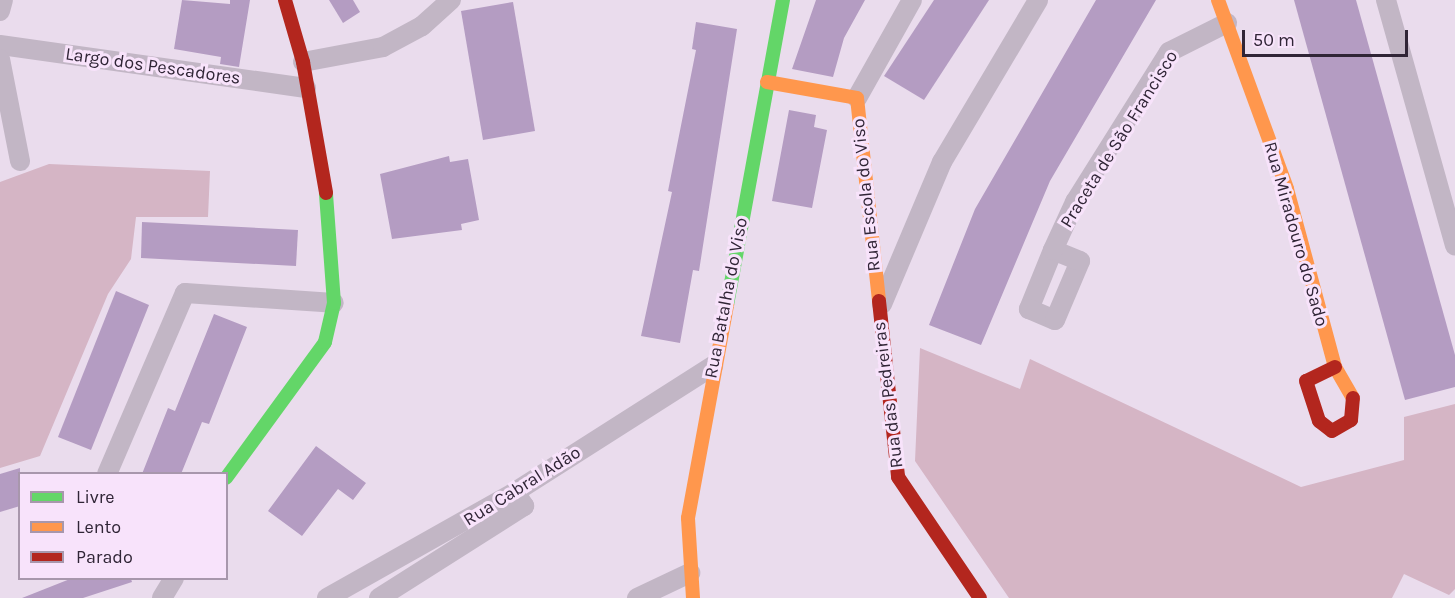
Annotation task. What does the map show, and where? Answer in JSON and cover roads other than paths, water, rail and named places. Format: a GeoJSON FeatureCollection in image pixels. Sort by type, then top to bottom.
{"type":"FeatureCollection","features":[{"type":"Feature","properties":{"kind":"street"},"geometry":{"type":"LineString","coordinates":[[0,11],[3,0]]}},
{"type":"Feature","properties":{"kind":"street"},"geometry":{"type":"LineString","coordinates":[[228,475],[325,342],[333,303],[333,236],[303,62],[285,0]]}},
{"type":"Feature","properties":{"kind":"street"},"geometry":{"type":"LineString","coordinates":[[303,62],[383,47],[422,26],[451,0]]}},
{"type":"Feature","properties":{"kind":"street","name":"Rua Batalha do Viso"},"geometry":{"type":"LineString","coordinates":[[693,598],[688,518],[713,366],[783,0]]}},
{"type":"Feature","properties":{"kind":"street"},"geometry":{"type":"LineString","coordinates":[[857,98],[912,0]]}},
{"type":"Feature","properties":{"kind":"street"},"geometry":{"type":"LineString","coordinates":[[878,312],[942,162],[1038,0]]}},
{"type":"Feature","properties":{"kind":"street","name":"Rua Miradouro do Sado"},"geometry":{"type":"LineString","coordinates":[[1218,0],[1287,189],[1335,367],[1353,398],[1351,420],[1332,431],[1319,422],[1306,381],[1335,367]]}},
{"type":"Feature","properties":{"kind":"street"},"geometry":{"type":"LineString","coordinates":[[1386,0],[1455,246]]}},
{"type":"Feature","properties":{"kind":"street","name":"Praceta de São Francisco"},"geometry":{"type":"LineString","coordinates":[[1053,250],[1075,202],[1169,52],[1227,23]]}},
{"type":"Feature","properties":{"kind":"street","name":"Largo dos Pescadores"},"geometry":{"type":"LineString","coordinates":[[0,45],[306,88]]}},
{"type":"Feature","properties":{"kind":"street"},"geometry":{"type":"LineString","coordinates":[[0,59],[20,161]]}},
{"type":"Feature","properties":{"kind":"street","name":"Rua Escola do Viso"},"geometry":{"type":"LineString","coordinates":[[767,82],[857,98],[878,312]]}},
{"type":"Feature","properties":{"kind":"street"},"geometry":{"type":"LineString","coordinates":[[108,472],[185,292],[333,303]]}},
{"type":"Feature","properties":{"kind":"street","name":"Rua das Pedreiras"},"geometry":{"type":"LineString","coordinates":[[878,312],[898,477],[980,598]]}},
{"type":"Feature","properties":{"kind":"street","name":"Rua Cabral Adão"},"geometry":{"type":"LineString","coordinates":[[327,598],[515,492],[713,366]]}},
{"type":"Feature","properties":{"kind":"street"},"geometry":{"type":"LineString","coordinates":[[379,598],[524,506],[515,492]]}},
{"type":"Feature","properties":{"kind":"street"},"geometry":{"type":"LineString","coordinates":[[637,598],[690,573]]}},
{"type":"Feature","properties":{"kind":"street"},"geometry":{"type":"LineString","coordinates":[[162,598],[173,580]]}}]}
